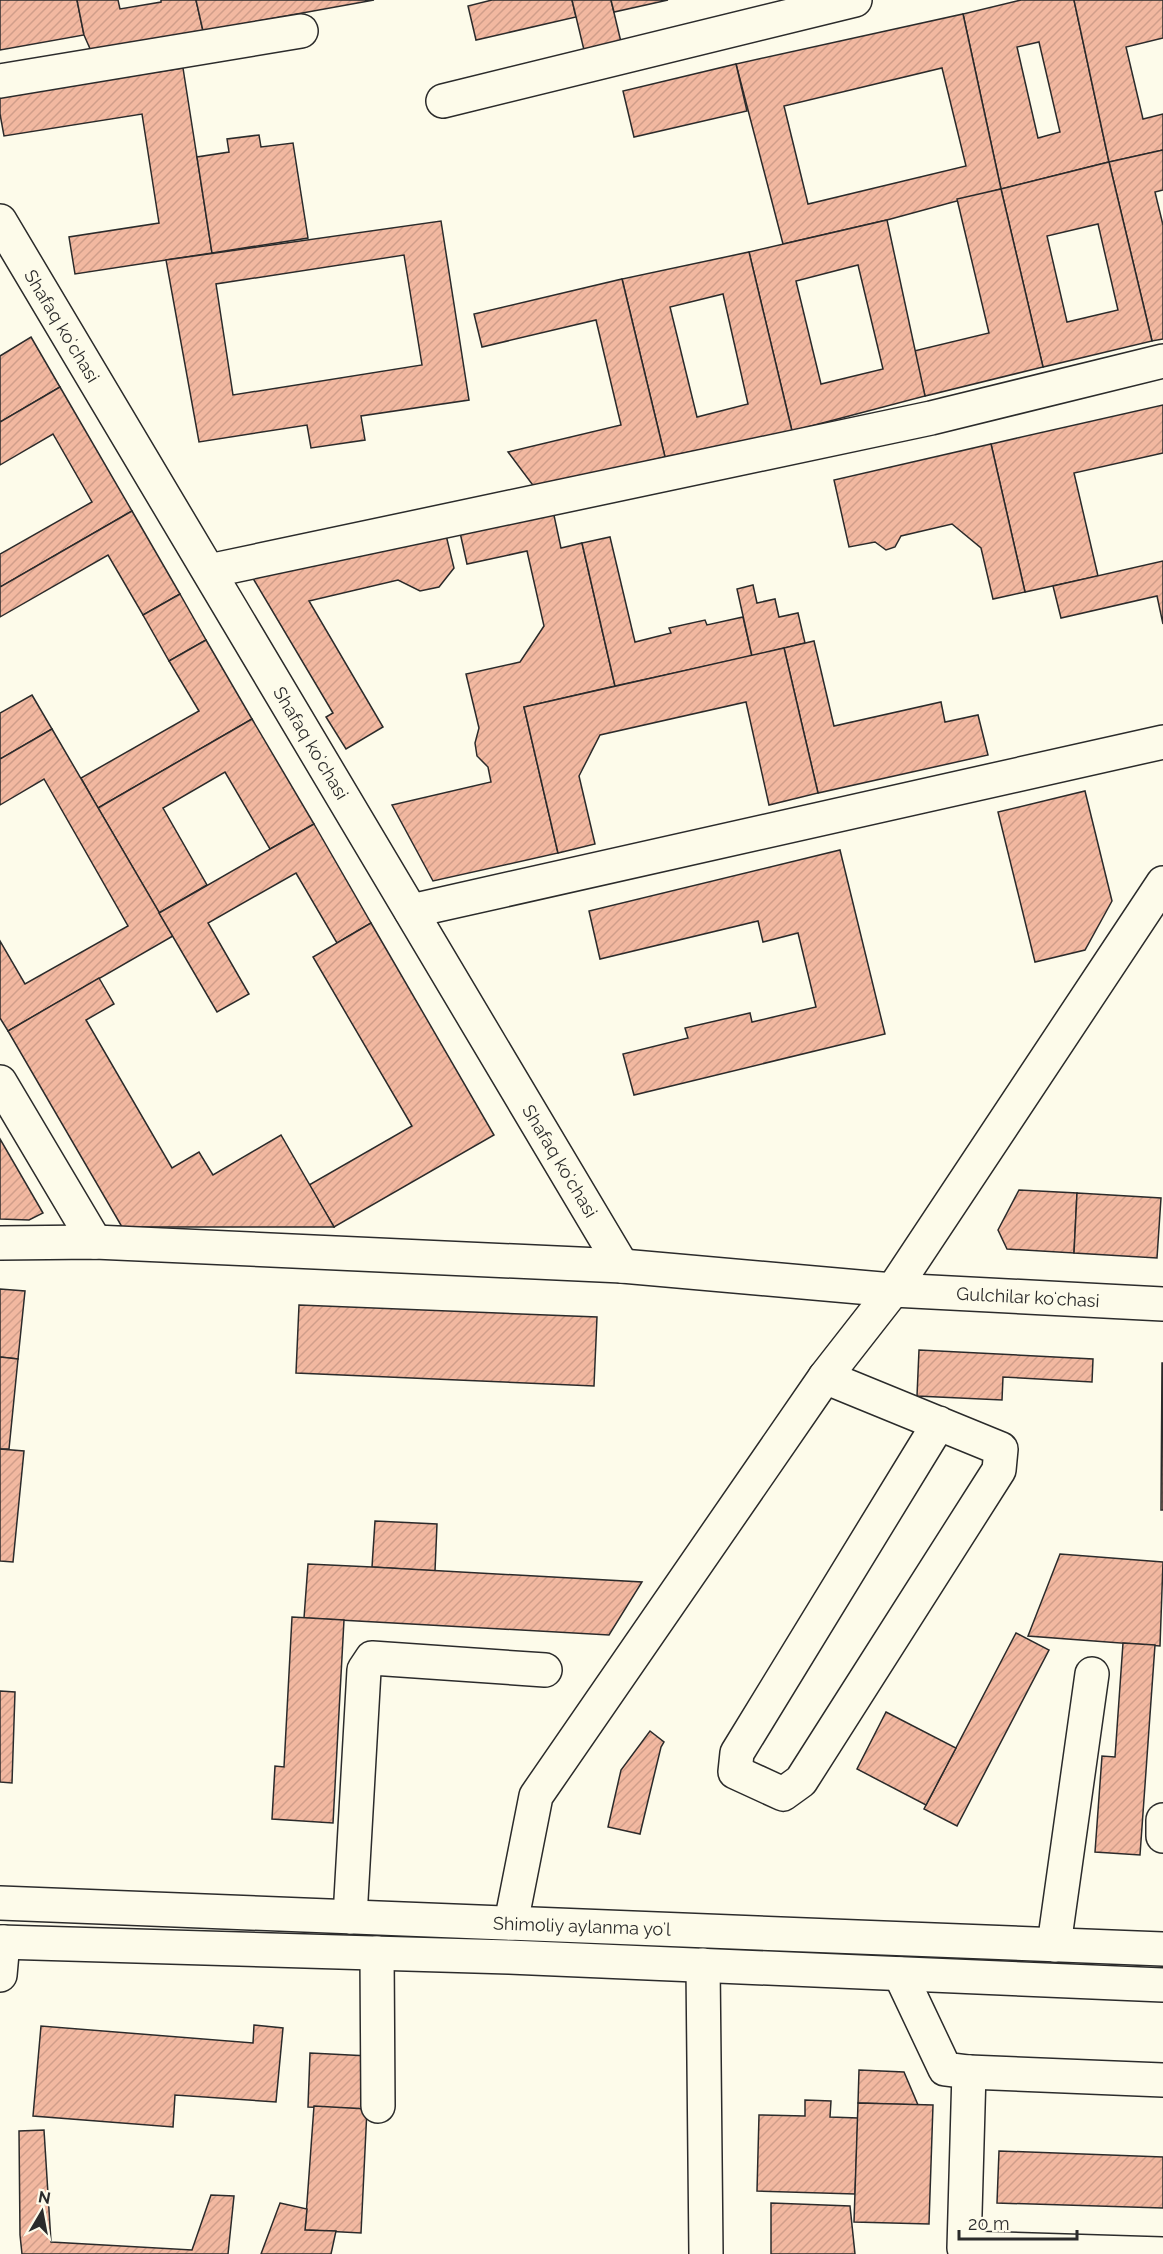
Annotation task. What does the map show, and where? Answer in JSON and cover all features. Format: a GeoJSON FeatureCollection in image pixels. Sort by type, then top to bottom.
{"type":"FeatureCollection","features":[{"type":"Feature","properties":{"kind":"street"},"geometry":{"type":"LineString","coordinates":[[443,101],[855,0]]}},
{"type":"Feature","properties":{"kind":"street"},"geometry":{"type":"LineString","coordinates":[[0,81],[301,30]]}},
{"type":"Feature","properties":{"kind":"street","name":"Shafaq koʻchasi"},"geometry":{"type":"LineString","coordinates":[[0,221],[622,1266]]}},
{"type":"Feature","properties":{"kind":"street"},"geometry":{"type":"LineString","coordinates":[[209,571],[931,418],[1163,361]]}},
{"type":"Feature","properties":{"kind":"street"},"geometry":{"type":"LineString","coordinates":[[411,911],[1163,742]]}},
{"type":"Feature","properties":{"kind":"street"},"geometry":{"type":"LineString","coordinates":[[511,1923],[536,1796],[825,1377],[893,1290],[1163,883]]}},
{"type":"Feature","properties":{"kind":"street"},"geometry":{"type":"LineString","coordinates":[[0,1082],[95,1242]]}},
{"type":"Feature","properties":{"kind":"street","name":"Gulchilar koʻchasi"},"geometry":{"type":"LineString","coordinates":[[0,1243],[95,1242],[622,1266],[893,1290],[1163,1304]]}},
{"type":"Feature","properties":{"kind":"street"},"geometry":{"type":"LineString","coordinates":[[825,1377],[939,1423],[1001,1449],[999,1470],[801,1781],[783,1794],[735,1772],[737,1753],[939,1423]]}},
{"type":"Feature","properties":{"kind":"street"},"geometry":{"type":"LineString","coordinates":[[350,1917],[364,1670],[372,1658],[545,1670]]}},
{"type":"Feature","properties":{"kind":"street"},"geometry":{"type":"LineString","coordinates":[[1053,1944],[1092,1674]]}},
{"type":"Feature","properties":{"kind":"street"},"geometry":{"type":"LineString","coordinates":[[1163,1820],[1163,1836]]}},
{"type":"Feature","properties":{"kind":"street","name":"Shimoliy aylanma yoʻl"},"geometry":{"type":"LineString","coordinates":[[0,1904],[1163,1949]]}},
{"type":"Feature","properties":{"kind":"street"},"geometry":{"type":"LineString","coordinates":[[136,1909],[137,1946]]}},
{"type":"Feature","properties":{"kind":"street"},"geometry":{"type":"LineString","coordinates":[[0,1975],[2,1942]]}},
{"type":"Feature","properties":{"kind":"street","name":"Shimoliy aylanma yoʻl"},"geometry":{"type":"LineString","coordinates":[[2,1942],[703,1965],[1163,1985]]}},
{"type":"Feature","properties":{"kind":"street"},"geometry":{"type":"LineString","coordinates":[[377,1953],[378,2106]]}},
{"type":"Feature","properties":{"kind":"street"},"geometry":{"type":"LineString","coordinates":[[703,1965],[706,2254]]}},
{"type":"Feature","properties":{"kind":"street"},"geometry":{"type":"LineString","coordinates":[[900,1974],[945,2069],[1163,2080]]}},
{"type":"Feature","properties":{"kind":"street"},"geometry":{"type":"LineString","coordinates":[[969,2072],[964,2248],[1163,2254]]}},
{"type":"Feature","properties":{"kind":"building"},"geometry":{"type":"Polygon","coordinates":[[[0,0],[77,0],[84,35],[0,50],[0,0]]]}},
{"type":"Feature","properties":{"kind":"building"},"geometry":{"type":"Polygon","coordinates":[[[77,0],[118,0],[120,9],[161,2],[161,0],[196,0],[203,31],[91,51],[84,35],[77,0]]]}},
{"type":"Feature","properties":{"kind":"building"},"geometry":{"type":"Polygon","coordinates":[[[196,0],[374,0],[203,31],[196,0]]]}},
{"type":"Feature","properties":{"kind":"building"},"geometry":{"type":"Polygon","coordinates":[[[492,0],[572,0],[576,17],[476,40],[468,6],[492,0]]]}},
{"type":"Feature","properties":{"kind":"building"},"geometry":{"type":"Polygon","coordinates":[[[572,0],[611,0],[621,42],[584,50],[572,0]]]}},
{"type":"Feature","properties":{"kind":"building"},"geometry":{"type":"Polygon","coordinates":[[[611,0],[668,0],[614,12],[611,0]]]}},
{"type":"Feature","properties":{"kind":"building"},"geometry":{"type":"Polygon","coordinates":[[[1021,0],[1074,0],[1109,162],[1001,189],[963,14],[1021,0]],[[1039,42],[1017,47],[1038,138],[1060,132],[1039,42]]]}},
{"type":"Feature","properties":{"kind":"building"},"geometry":{"type":"Polygon","coordinates":[[[1074,0],[1163,0],[1163,38],[1126,47],[1143,119],[1163,114],[1163,150],[1109,162],[1074,0]]]}},
{"type":"Feature","properties":{"kind":"building"},"geometry":{"type":"Polygon","coordinates":[[[963,14],[1001,189],[887,220],[783,244],[736,64],[963,14]],[[942,68],[784,106],[808,204],[966,166],[942,68]]]}},
{"type":"Feature","properties":{"kind":"building"},"geometry":{"type":"Polygon","coordinates":[[[736,64],[747,111],[634,137],[623,91],[736,64]]]}},
{"type":"Feature","properties":{"kind":"building"},"geometry":{"type":"Polygon","coordinates":[[[183,68],[212,253],[75,274],[69,237],[159,223],[142,114],[4,136],[0,96],[183,68]]]}},
{"type":"Feature","properties":{"kind":"building"},"geometry":{"type":"Polygon","coordinates":[[[259,135],[261,147],[293,143],[308,238],[212,253],[197,157],[229,152],[227,139],[259,135]]]}},
{"type":"Feature","properties":{"kind":"building"},"geometry":{"type":"Polygon","coordinates":[[[1163,150],[1163,190],[1155,192],[1163,225],[1163,339],[1152,341],[1109,162],[1163,150]]]}},
{"type":"Feature","properties":{"kind":"building"},"geometry":{"type":"Polygon","coordinates":[[[1109,162],[1152,341],[1043,367],[1001,189],[1109,162]],[[1098,224],[1047,236],[1067,322],[1118,310],[1098,224]]]}},
{"type":"Feature","properties":{"kind":"building"},"geometry":{"type":"Polygon","coordinates":[[[1001,189],[1043,367],[925,396],[914,351],[989,333],[957,199],[1001,189]]]}},
{"type":"Feature","properties":{"kind":"building"},"geometry":{"type":"Polygon","coordinates":[[[887,220],[925,396],[792,431],[749,252],[887,220]],[[858,265],[796,281],[821,384],[883,369],[858,265]]]}},
{"type":"Feature","properties":{"kind":"building"},"geometry":{"type":"Polygon","coordinates":[[[441,221],[469,400],[361,416],[365,440],[311,448],[307,425],[199,442],[166,260],[441,221]],[[404,255],[216,284],[233,395],[422,365],[404,255]]]}},
{"type":"Feature","properties":{"kind":"building"},"geometry":{"type":"Polygon","coordinates":[[[749,252],[792,431],[665,457],[622,279],[749,252]],[[723,294],[670,307],[697,417],[748,404],[723,294]]]}},
{"type":"Feature","properties":{"kind":"building"},"geometry":{"type":"Polygon","coordinates":[[[622,279],[665,457],[535,488],[508,452],[621,425],[596,320],[482,347],[474,314],[622,279]]]}},
{"type":"Feature","properties":{"kind":"building"},"geometry":{"type":"Polygon","coordinates":[[[31,337],[60,387],[0,422],[0,356],[31,337]]]}},
{"type":"Feature","properties":{"kind":"building"},"geometry":{"type":"Polygon","coordinates":[[[60,387],[132,511],[0,587],[0,554],[92,502],[53,434],[0,465],[0,422],[60,387]]]}},
{"type":"Feature","properties":{"kind":"building"},"geometry":{"type":"Polygon","coordinates":[[[1163,405],[1163,453],[1074,473],[1098,576],[1025,592],[991,444],[1163,405]]]}},
{"type":"Feature","properties":{"kind":"building"},"geometry":{"type":"Polygon","coordinates":[[[991,444],[1025,592],[993,599],[981,548],[952,524],[901,536],[895,547],[886,550],[875,542],[849,547],[834,480],[991,444]]]}},
{"type":"Feature","properties":{"kind":"building"},"geometry":{"type":"Polygon","coordinates":[[[552,506],[561,548],[582,543],[615,686],[524,707],[558,853],[433,881],[392,805],[491,782],[488,767],[477,756],[475,743],[479,728],[466,674],[520,662],[544,626],[527,551],[467,564],[459,528],[552,506]]]}},
{"type":"Feature","properties":{"kind":"building"},"geometry":{"type":"Polygon","coordinates":[[[132,511],[180,594],[143,615],[108,555],[0,617],[0,587],[132,511]]]}},
{"type":"Feature","properties":{"kind":"building"},"geometry":{"type":"Polygon","coordinates":[[[445,531],[454,568],[439,587],[420,591],[398,580],[309,601],[383,727],[346,749],[326,717],[333,713],[251,575],[445,531]]]}},
{"type":"Feature","properties":{"kind":"building"},"geometry":{"type":"Polygon","coordinates":[[[610,537],[635,642],[671,633],[669,628],[705,620],[707,625],[743,617],[752,656],[615,686],[582,543],[610,537]]]}},
{"type":"Feature","properties":{"kind":"building"},"geometry":{"type":"Polygon","coordinates":[[[1163,561],[1163,624],[1157,596],[1061,618],[1053,586],[1163,561]]]}},
{"type":"Feature","properties":{"kind":"building"},"geometry":{"type":"Polygon","coordinates":[[[753,585],[757,603],[775,599],[779,617],[798,613],[805,643],[752,656],[737,589],[753,585]]]}},
{"type":"Feature","properties":{"kind":"building"},"geometry":{"type":"Polygon","coordinates":[[[180,594],[206,640],[169,661],[143,615],[180,594]]]}},
{"type":"Feature","properties":{"kind":"building"},"geometry":{"type":"Polygon","coordinates":[[[206,640],[252,719],[98,808],[81,778],[199,711],[169,661],[206,640]]]}},
{"type":"Feature","properties":{"kind":"building"},"geometry":{"type":"Polygon","coordinates":[[[814,641],[834,726],[941,702],[945,722],[978,715],[988,755],[818,793],[784,648],[814,641]]]}},
{"type":"Feature","properties":{"kind":"building"},"geometry":{"type":"Polygon","coordinates":[[[784,648],[818,793],[769,805],[746,702],[600,735],[579,776],[595,844],[558,853],[524,707],[784,648]]]}},
{"type":"Feature","properties":{"kind":"building"},"geometry":{"type":"Polygon","coordinates":[[[32,695],[52,729],[0,759],[0,713],[32,695]]]}},
{"type":"Feature","properties":{"kind":"building"},"geometry":{"type":"Polygon","coordinates":[[[252,719],[314,824],[270,849],[225,772],[163,808],[207,885],[159,913],[98,808],[252,719]]]}},
{"type":"Feature","properties":{"kind":"building"},"geometry":{"type":"Polygon","coordinates":[[[52,729],[173,936],[8,1031],[0,1018],[0,941],[25,984],[128,926],[44,779],[0,805],[0,759],[52,729]]]}},
{"type":"Feature","properties":{"kind":"building"},"geometry":{"type":"Polygon","coordinates":[[[1085,791],[1112,901],[1085,950],[1035,962],[998,812],[1085,791]]]}},
{"type":"Feature","properties":{"kind":"building"},"geometry":{"type":"Polygon","coordinates":[[[314,824],[371,923],[337,943],[296,873],[208,923],[249,994],[217,1012],[159,913],[314,824]]]}},
{"type":"Feature","properties":{"kind":"building"},"geometry":{"type":"Polygon","coordinates":[[[840,850],[885,1034],[634,1095],[623,1054],[688,1038],[685,1028],[750,1013],[752,1022],[816,1007],[798,933],[763,942],[758,921],[600,959],[589,911],[840,850]]]}},
{"type":"Feature","properties":{"kind":"building"},"geometry":{"type":"Polygon","coordinates":[[[371,923],[494,1135],[334,1227],[309,1185],[412,1126],[313,957],[371,923]]]}},
{"type":"Feature","properties":{"kind":"building"},"geometry":{"type":"Polygon","coordinates":[[[99,978],[114,1004],[86,1020],[172,1168],[199,1152],[213,1175],[281,1135],[334,1227],[122,1227],[8,1031],[99,978]]]}},
{"type":"Feature","properties":{"kind":"building"},"geometry":{"type":"Polygon","coordinates":[[[0,1139],[43,1213],[29,1220],[0,1219],[0,1139]]]}},
{"type":"Feature","properties":{"kind":"building"},"geometry":{"type":"Polygon","coordinates":[[[1019,1190],[1077,1193],[1074,1253],[1007,1249],[998,1230],[1019,1190]]]}},
{"type":"Feature","properties":{"kind":"building"},"geometry":{"type":"Polygon","coordinates":[[[1077,1193],[1161,1198],[1157,1258],[1074,1253],[1077,1193]]]}},
{"type":"Feature","properties":{"kind":"building"},"geometry":{"type":"Polygon","coordinates":[[[0,1289],[25,1291],[18,1359],[0,1357],[0,1289]]]}},
{"type":"Feature","properties":{"kind":"building"},"geometry":{"type":"Polygon","coordinates":[[[299,1305],[597,1317],[594,1386],[296,1373],[299,1305]]]}},
{"type":"Feature","properties":{"kind":"building"},"geometry":{"type":"Polygon","coordinates":[[[919,1350],[1093,1359],[1092,1382],[1003,1377],[1002,1400],[917,1396],[919,1350]]]}},
{"type":"Feature","properties":{"kind":"building"},"geometry":{"type":"Polygon","coordinates":[[[0,1357],[18,1359],[9,1449],[0,1449],[0,1357]]]}},
{"type":"Feature","properties":{"kind":"building"},"geometry":{"type":"Polygon","coordinates":[[[1162,1363],[1163,1510],[1161,1510],[1162,1363]]]}},
{"type":"Feature","properties":{"kind":"building"},"geometry":{"type":"Polygon","coordinates":[[[0,1449],[24,1451],[13,1562],[0,1561],[0,1449]]]}},
{"type":"Feature","properties":{"kind":"building"},"geometry":{"type":"Polygon","coordinates":[[[375,1521],[437,1524],[435,1571],[372,1567],[375,1521]]]}},
{"type":"Feature","properties":{"kind":"building"},"geometry":{"type":"Polygon","coordinates":[[[1060,1554],[1163,1562],[1160,1646],[1028,1636],[1060,1554]]]}},
{"type":"Feature","properties":{"kind":"building"},"geometry":{"type":"Polygon","coordinates":[[[308,1564],[642,1582],[609,1635],[304,1618],[308,1564]]]}},
{"type":"Feature","properties":{"kind":"building"},"geometry":{"type":"Polygon","coordinates":[[[292,1617],[344,1620],[333,1823],[272,1819],[275,1766],[284,1767],[292,1617]]]}},
{"type":"Feature","properties":{"kind":"building"},"geometry":{"type":"Polygon","coordinates":[[[1016,1633],[1049,1650],[957,1826],[924,1809],[1016,1633]]]}},
{"type":"Feature","properties":{"kind":"building"},"geometry":{"type":"Polygon","coordinates":[[[1123,1643],[1155,1645],[1140,1855],[1095,1852],[1102,1756],[1115,1757],[1123,1643]]]}},
{"type":"Feature","properties":{"kind":"building"},"geometry":{"type":"Polygon","coordinates":[[[0,1691],[15,1692],[12,1783],[0,1782],[0,1691]]]}},
{"type":"Feature","properties":{"kind":"building"},"geometry":{"type":"Polygon","coordinates":[[[886,1712],[956,1748],[926,1805],[857,1769],[886,1712]]]}},
{"type":"Feature","properties":{"kind":"building"},"geometry":{"type":"Polygon","coordinates":[[[650,1731],[664,1742],[640,1834],[608,1827],[621,1770],[650,1731]]]}},
{"type":"Feature","properties":{"kind":"building"},"geometry":{"type":"Polygon","coordinates":[[[254,2025],[283,2028],[276,2102],[175,2095],[173,2127],[33,2116],[41,2026],[253,2043],[254,2025]]]}},
{"type":"Feature","properties":{"kind":"building"},"geometry":{"type":"Polygon","coordinates":[[[310,2053],[369,2056],[367,2109],[308,2107],[310,2053]]]}},
{"type":"Feature","properties":{"kind":"building"},"geometry":{"type":"Polygon","coordinates":[[[859,2070],[904,2072],[918,2105],[858,2103],[859,2070]]]}},
{"type":"Feature","properties":{"kind":"building"},"geometry":{"type":"Polygon","coordinates":[[[805,2100],[831,2101],[830,2117],[858,2118],[855,2194],[757,2191],[759,2115],[805,2116],[805,2100]]]}},
{"type":"Feature","properties":{"kind":"building"},"geometry":{"type":"Polygon","coordinates":[[[858,2103],[933,2105],[929,2224],[854,2222],[858,2103]]]}},
{"type":"Feature","properties":{"kind":"building"},"geometry":{"type":"Polygon","coordinates":[[[314,2106],[367,2109],[361,2233],[305,2230],[314,2106]]]}},
{"type":"Feature","properties":{"kind":"building"},"geometry":{"type":"Polygon","coordinates":[[[44,2130],[51,2242],[192,2250],[211,2195],[234,2196],[228,2254],[22,2254],[19,2131],[44,2130]]]}},
{"type":"Feature","properties":{"kind":"building"},"geometry":{"type":"Polygon","coordinates":[[[999,2151],[1163,2157],[1163,2208],[997,2203],[999,2151]]]}},
{"type":"Feature","properties":{"kind":"building"},"geometry":{"type":"Polygon","coordinates":[[[280,2203],[307,2209],[305,2230],[336,2231],[331,2254],[261,2254],[280,2203]]]}},
{"type":"Feature","properties":{"kind":"building"},"geometry":{"type":"Polygon","coordinates":[[[771,2203],[850,2206],[855,2254],[771,2254],[771,2203]]]}}]}
